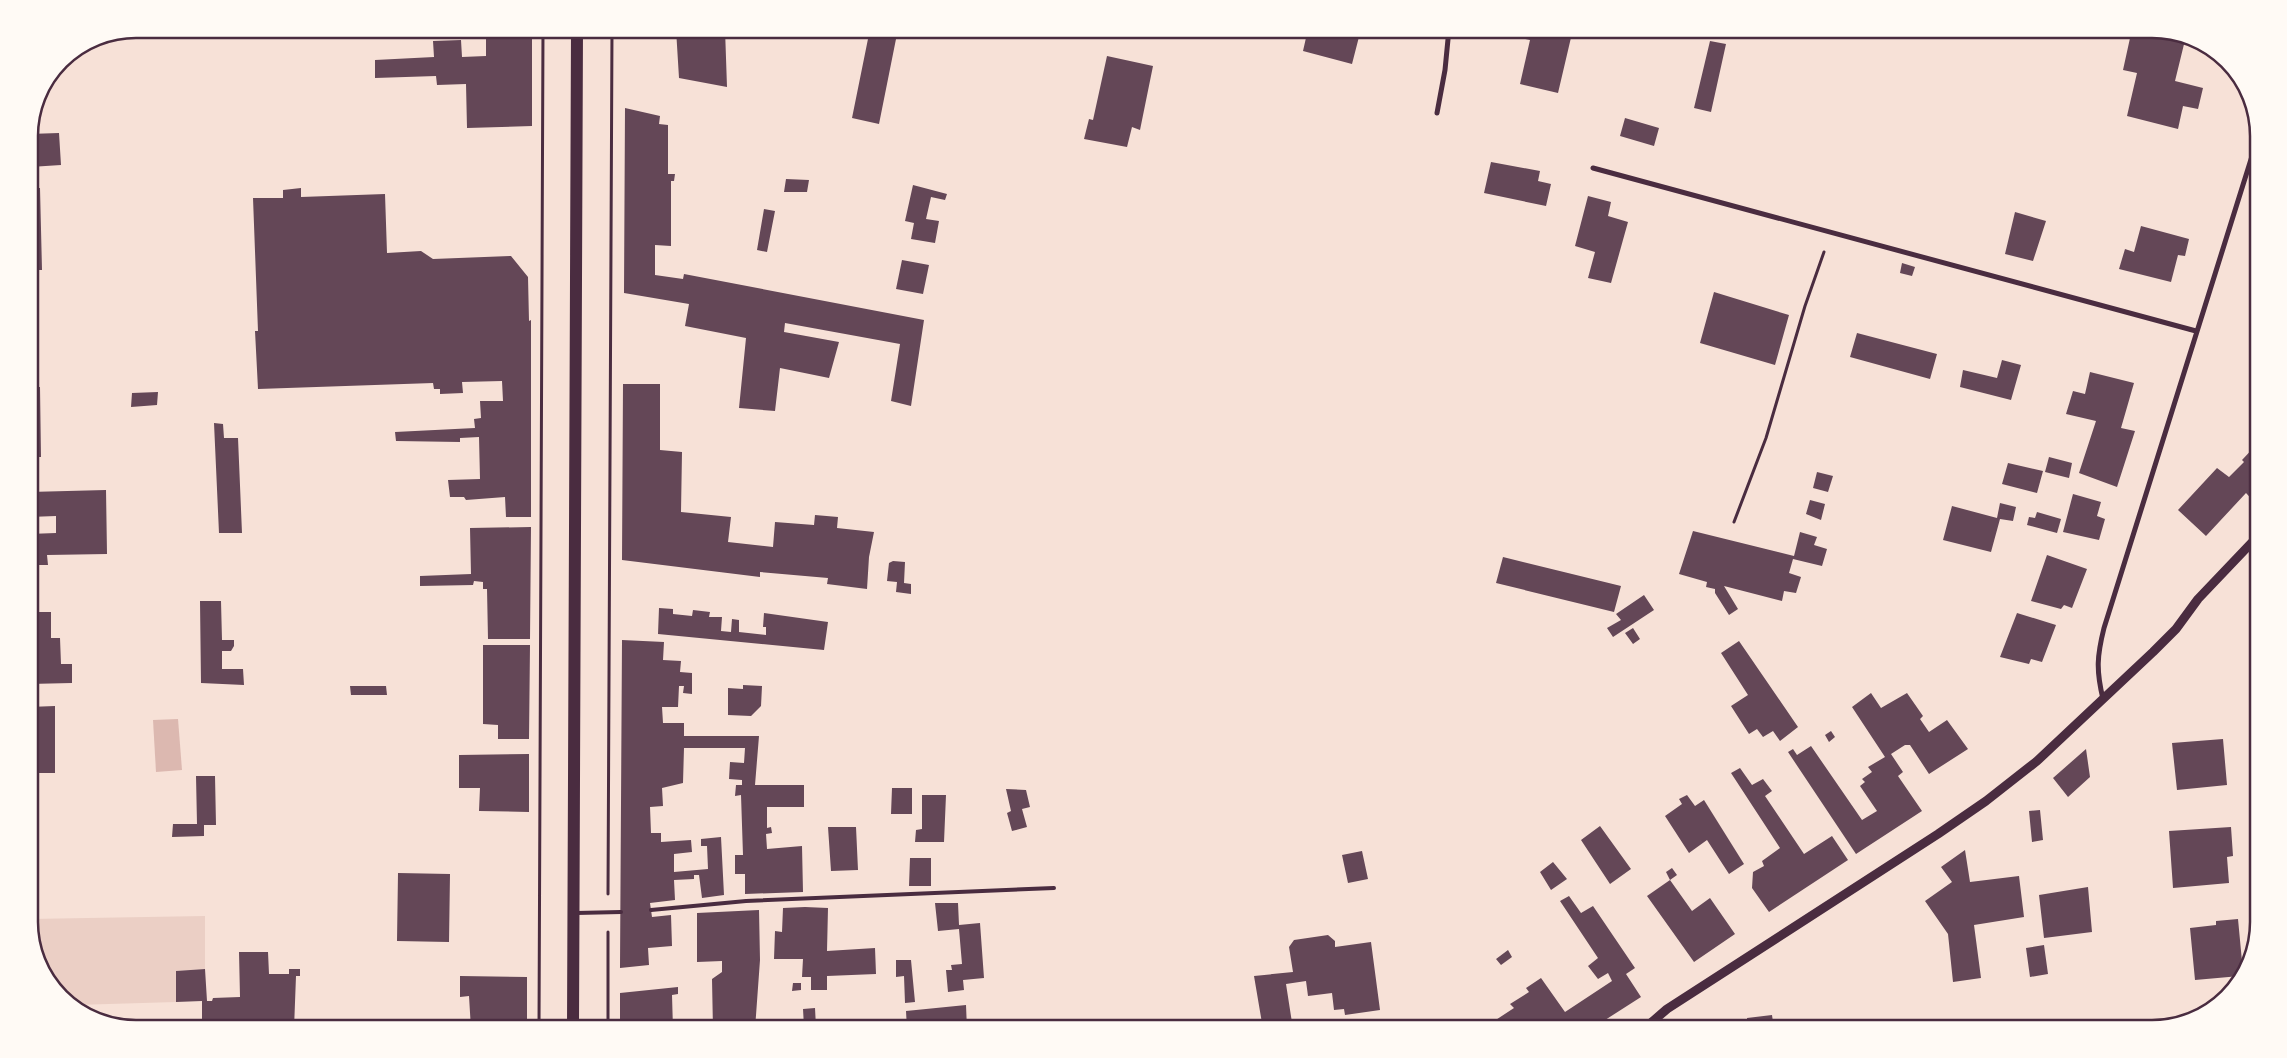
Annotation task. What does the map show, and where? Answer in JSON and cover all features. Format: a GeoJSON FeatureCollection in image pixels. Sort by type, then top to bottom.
{"type":"FeatureCollection","features":[{"type":"Feature","properties":{"kind":"main road"},"geometry":{"type":"LineString","coordinates":[[573,1020],[577,38]]}},
{"type":"Feature","properties":{"kind":"street"},"geometry":{"type":"LineString","coordinates":[[1438,113],[1448,38]]}},
{"type":"Feature","properties":{"kind":"street"},"geometry":{"type":"LineString","coordinates":[[2103,700],[2099,681],[2098,654],[2104,628],[2249,165]]}},
{"type":"Feature","properties":{"kind":"street"},"geometry":{"type":"LineString","coordinates":[[1593,168],[2196,331]]}},
{"type":"Feature","properties":{"kind":"street"},"geometry":{"type":"LineString","coordinates":[[1654,1020],[1666,1009],[1986,800],[2037,760],[2103,700],[2176,629],[2198,599],[2250,545]]}},
{"type":"Feature","properties":{"kind":"lane"},"geometry":{"type":"LineString","coordinates":[[651,910],[746,902],[1054,888]]}},
{"type":"Feature","properties":{"kind":"lane"},"geometry":{"type":"LineString","coordinates":[[573,913],[621,912]]}},
{"type":"Feature","properties":{"kind":"path"},"geometry":{"type":"LineString","coordinates":[[538,1020],[544,38]]}},
{"type":"Feature","properties":{"kind":"path"},"geometry":{"type":"LineString","coordinates":[[608,1020],[612,38]]}},
{"type":"Feature","properties":{"kind":"path"},"geometry":{"type":"LineString","coordinates":[[1734,522],[1766,438],[1805,306],[1831,232]]}},
{"type":"Feature","properties":{"kind":"shaded area"},"geometry":{"type":"Polygon","coordinates":[[[178,719],[182,770],[156,772],[153,720],[178,719]]]}},
{"type":"Feature","properties":{"kind":"shaded area"},"geometry":{"type":"Polygon","coordinates":[[[205,916],[205,969],[176,971],[176,1002],[83,1005],[62,987],[48,966],[39,941],[38,919],[205,916]]]}},
{"type":"Feature","properties":{"kind":"building"},"geometry":{"type":"Polygon","coordinates":[[[486,38],[532,38],[532,126],[467,128],[466,84],[437,85],[436,76],[375,78],[375,60],[434,57],[433,41],[461,40],[462,57],[486,56],[486,38]]]}},
{"type":"Feature","properties":{"kind":"building"},"geometry":{"type":"Polygon","coordinates":[[[677,38],[725,38],[727,87],[679,78],[677,38]]]}},
{"type":"Feature","properties":{"kind":"building"},"geometry":{"type":"Polygon","coordinates":[[[868,38],[896,38],[879,124],[852,118],[868,38]]]}},
{"type":"Feature","properties":{"kind":"building"},"geometry":{"type":"Polygon","coordinates":[[[1306,38],[1359,38],[1352,64],[1303,51],[1306,38]]]}},
{"type":"Feature","properties":{"kind":"building"},"geometry":{"type":"Polygon","coordinates":[[[1520,38],[1571,38],[1558,93],[1520,84],[1530,40],[1520,38]]]}},
{"type":"Feature","properties":{"kind":"building"},"geometry":{"type":"Polygon","coordinates":[[[2130,38],[2164,38],[2184,43],[2175,81],[2203,88],[2198,109],[2183,106],[2178,129],[2127,116],[2137,73],[2123,70],[2130,38]]]}},
{"type":"Feature","properties":{"kind":"building"},"geometry":{"type":"Polygon","coordinates":[[[1710,41],[1726,44],[1711,112],[1694,108],[1710,41]]]}},
{"type":"Feature","properties":{"kind":"building"},"geometry":{"type":"Polygon","coordinates":[[[1107,56],[1153,66],[1140,130],[1132,127],[1127,147],[1084,139],[1089,119],[1093,120],[1107,56]]]}},
{"type":"Feature","properties":{"kind":"building"},"geometry":{"type":"Polygon","coordinates":[[[625,108],[660,116],[659,124],[668,125],[668,174],[675,174],[674,181],[671,181],[671,246],[655,245],[655,275],[683,279],[684,274],[924,320],[911,406],[891,401],[900,344],[785,323],[784,332],[839,342],[829,378],[780,368],[775,411],[739,408],[746,338],[685,326],[689,304],[624,293],[625,108]]]}},
{"type":"Feature","properties":{"kind":"building"},"geometry":{"type":"Polygon","coordinates":[[[1625,118],[1659,128],[1654,146],[1620,136],[1625,118]]]}},
{"type":"Feature","properties":{"kind":"building"},"geometry":{"type":"Polygon","coordinates":[[[59,133],[61,165],[38,166],[38,134],[59,133]]]}},
{"type":"Feature","properties":{"kind":"building"},"geometry":{"type":"Polygon","coordinates":[[[1491,162],[1540,171],[1538,181],[1551,184],[1546,206],[1484,193],[1491,162]]]}},
{"type":"Feature","properties":{"kind":"building"},"geometry":{"type":"Polygon","coordinates":[[[786,179],[809,180],[807,192],[784,192],[786,179]]]}},
{"type":"Feature","properties":{"kind":"building"},"geometry":{"type":"Polygon","coordinates":[[[913,185],[947,194],[945,200],[931,197],[926,219],[939,221],[935,243],[911,239],[914,223],[905,221],[913,185]]]}},
{"type":"Feature","properties":{"kind":"building"},"geometry":{"type":"Polygon","coordinates":[[[38,188],[40,188],[42,270],[38,270],[38,188]]]}},
{"type":"Feature","properties":{"kind":"building"},"geometry":{"type":"Polygon","coordinates":[[[301,188],[301,197],[385,194],[387,253],[421,251],[433,259],[511,256],[528,277],[529,321],[531,320],[531,517],[506,517],[505,497],[466,500],[464,497],[450,497],[448,480],[480,479],[479,437],[460,438],[460,442],[396,441],[395,432],[475,428],[474,419],[481,418],[480,401],[503,401],[502,381],[462,382],[463,393],[440,394],[440,389],[434,389],[433,383],[258,389],[255,331],[258,331],[253,198],[283,198],[283,190],[301,188]]]}},
{"type":"Feature","properties":{"kind":"building"},"geometry":{"type":"Polygon","coordinates":[[[1588,196],[1611,202],[1608,216],[1628,222],[1611,283],[1588,278],[1595,252],[1575,246],[1588,196]]]}},
{"type":"Feature","properties":{"kind":"building"},"geometry":{"type":"Polygon","coordinates":[[[764,209],[775,211],[767,252],[757,250],[764,209]]]}},
{"type":"Feature","properties":{"kind":"building"},"geometry":{"type":"Polygon","coordinates":[[[2015,212],[2046,221],[2033,261],[2005,254],[2015,212]]]}},
{"type":"Feature","properties":{"kind":"building"},"geometry":{"type":"Polygon","coordinates":[[[2141,226],[2189,239],[2185,256],[2178,255],[2171,282],[2119,269],[2125,249],[2134,252],[2141,226]]]}},
{"type":"Feature","properties":{"kind":"building"},"geometry":{"type":"Polygon","coordinates":[[[902,260],[929,265],[923,294],[896,289],[902,260]]]}},
{"type":"Feature","properties":{"kind":"building"},"geometry":{"type":"Polygon","coordinates":[[[1902,263],[1915,267],[1912,276],[1900,273],[1902,263]]]}},
{"type":"Feature","properties":{"kind":"building"},"geometry":{"type":"Polygon","coordinates":[[[1714,292],[1789,315],[1775,365],[1700,343],[1714,292]]]}},
{"type":"Feature","properties":{"kind":"building"},"geometry":{"type":"Polygon","coordinates":[[[1857,333],[1937,354],[1930,379],[1850,357],[1857,333]]]}},
{"type":"Feature","properties":{"kind":"building"},"geometry":{"type":"Polygon","coordinates":[[[2002,360],[2021,365],[2011,400],[1960,387],[1963,370],[1997,378],[2002,360]]]}},
{"type":"Feature","properties":{"kind":"building"},"geometry":{"type":"Polygon","coordinates":[[[2090,372],[2134,383],[2121,428],[2135,431],[2117,487],[2079,473],[2096,421],[2066,414],[2073,391],[2085,394],[2090,372]]]}},
{"type":"Feature","properties":{"kind":"building"},"geometry":{"type":"Polygon","coordinates":[[[623,384],[660,384],[660,450],[682,452],[681,512],[731,517],[728,542],[773,547],[775,522],[814,525],[815,515],[838,517],[837,528],[874,532],[869,557],[867,589],[827,584],[828,578],[760,572],[760,577],[622,560],[623,384]]]}},
{"type":"Feature","properties":{"kind":"building"},"geometry":{"type":"Polygon","coordinates":[[[38,387],[40,387],[41,457],[38,457],[38,387]]]}},
{"type":"Feature","properties":{"kind":"building"},"geometry":{"type":"Polygon","coordinates":[[[158,392],[157,405],[131,407],[132,393],[158,392]]]}},
{"type":"Feature","properties":{"kind":"building"},"geometry":{"type":"Polygon","coordinates":[[[214,423],[223,424],[224,438],[238,438],[242,533],[219,533],[214,423]]]}},
{"type":"Feature","properties":{"kind":"building"},"geometry":{"type":"Polygon","coordinates":[[[2249,452],[2249,497],[2246,493],[2206,536],[2178,510],[2217,468],[2229,477],[2244,462],[2242,460],[2249,452]]]}},
{"type":"Feature","properties":{"kind":"building"},"geometry":{"type":"Polygon","coordinates":[[[2049,457],[2072,463],[2069,478],[2045,472],[2049,457]]]}},
{"type":"Feature","properties":{"kind":"building"},"geometry":{"type":"Polygon","coordinates":[[[2008,463],[2043,471],[2037,493],[2002,484],[2008,463]]]}},
{"type":"Feature","properties":{"kind":"building"},"geometry":{"type":"Polygon","coordinates":[[[1817,472],[1833,476],[1828,492],[1813,488],[1817,472]]]}},
{"type":"Feature","properties":{"kind":"building"},"geometry":{"type":"Polygon","coordinates":[[[106,490],[107,554],[47,555],[48,565],[38,565],[38,534],[56,533],[56,516],[38,517],[38,492],[106,490]]]}},
{"type":"Feature","properties":{"kind":"building"},"geometry":{"type":"Polygon","coordinates":[[[2073,494],[2101,502],[2097,516],[2105,519],[2099,540],[2063,532],[2073,494]]]}},
{"type":"Feature","properties":{"kind":"building"},"geometry":{"type":"Polygon","coordinates":[[[1810,500],[1825,504],[1821,520],[1806,514],[1810,500]]]}},
{"type":"Feature","properties":{"kind":"building"},"geometry":{"type":"Polygon","coordinates":[[[2000,503],[2016,507],[2013,521],[2000,519],[1991,552],[1943,540],[1952,506],[1997,518],[2000,503]]]}},
{"type":"Feature","properties":{"kind":"building"},"geometry":{"type":"Polygon","coordinates":[[[2037,512],[2061,519],[2057,533],[2027,525],[2029,517],[2035,518],[2037,512]]]}},
{"type":"Feature","properties":{"kind":"building"},"geometry":{"type":"Polygon","coordinates":[[[531,527],[530,639],[488,639],[487,589],[483,589],[483,582],[474,581],[473,585],[420,586],[420,576],[471,574],[470,528],[531,527]]]}},
{"type":"Feature","properties":{"kind":"building"},"geometry":{"type":"Polygon","coordinates":[[[1693,531],[1794,556],[1800,532],[1817,537],[1814,545],[1827,549],[1822,566],[1793,559],[1789,573],[1801,577],[1796,593],[1784,591],[1782,601],[1724,586],[1738,609],[1729,615],[1715,593],[1715,589],[1706,587],[1707,582],[1679,574],[1693,531]]]}},
{"type":"Feature","properties":{"kind":"building"},"geometry":{"type":"Polygon","coordinates":[[[2047,555],[2087,569],[2072,608],[2064,605],[2061,609],[2031,601],[2047,555]]]}},
{"type":"Feature","properties":{"kind":"building"},"geometry":{"type":"Polygon","coordinates":[[[1503,557],[1621,586],[1614,612],[1496,583],[1503,557]]]}},
{"type":"Feature","properties":{"kind":"building"},"geometry":{"type":"Polygon","coordinates":[[[893,561],[905,562],[904,583],[911,584],[911,594],[896,592],[897,582],[887,581],[889,563],[893,561]]]}},
{"type":"Feature","properties":{"kind":"building"},"geometry":{"type":"Polygon","coordinates":[[[1644,595],[1654,610],[1613,637],[1607,628],[1621,620],[1616,614],[1644,595]]]}},
{"type":"Feature","properties":{"kind":"building"},"geometry":{"type":"Polygon","coordinates":[[[200,601],[221,601],[222,640],[234,640],[234,646],[231,651],[222,651],[222,669],[243,669],[244,685],[201,683],[200,601]]]}},
{"type":"Feature","properties":{"kind":"building"},"geometry":{"type":"Polygon","coordinates":[[[659,608],[673,609],[673,614],[692,616],[693,610],[710,612],[709,617],[722,617],[721,631],[731,632],[732,619],[739,620],[739,632],[766,635],[766,627],[763,627],[764,613],[828,622],[824,650],[658,634],[659,608]]]}},
{"type":"Feature","properties":{"kind":"building"},"geometry":{"type":"Polygon","coordinates":[[[38,612],[51,612],[51,638],[60,638],[61,664],[72,664],[72,683],[38,684],[38,612]]]}},
{"type":"Feature","properties":{"kind":"building"},"geometry":{"type":"Polygon","coordinates":[[[2017,613],[2056,625],[2042,662],[2031,659],[2029,664],[2000,657],[2017,613]]]}},
{"type":"Feature","properties":{"kind":"building"},"geometry":{"type":"Polygon","coordinates":[[[1633,628],[1640,639],[1633,644],[1625,633],[1633,628]]]}},
{"type":"Feature","properties":{"kind":"building"},"geometry":{"type":"Polygon","coordinates":[[[622,640],[664,642],[663,660],[681,661],[680,672],[692,673],[692,694],[683,693],[684,686],[679,686],[678,707],[662,707],[663,723],[684,723],[684,736],[759,736],[755,785],[804,785],[804,807],[767,807],[767,828],[771,827],[772,833],[766,834],[767,849],[802,846],[803,892],[745,894],[745,874],[735,874],[735,855],[743,855],[741,795],[735,796],[736,785],[742,785],[742,780],[729,779],[730,762],[744,763],[745,748],[684,748],[683,783],[662,788],[663,806],[650,807],[651,833],[661,833],[661,842],[691,840],[692,852],[674,854],[674,872],[708,869],[707,846],[701,846],[701,839],[721,837],[724,895],[702,898],[699,875],[694,875],[694,879],[674,880],[675,900],[650,903],[652,917],[671,915],[672,946],[648,948],[649,965],[620,968],[622,640]]]}},
{"type":"Feature","properties":{"kind":"building"},"geometry":{"type":"Polygon","coordinates":[[[1739,641],[1798,727],[1780,741],[1773,731],[1763,737],[1757,729],[1749,734],[1731,706],[1748,695],[1721,653],[1739,641]]]}},
{"type":"Feature","properties":{"kind":"building"},"geometry":{"type":"Polygon","coordinates":[[[483,645],[530,645],[529,739],[498,739],[498,725],[483,724],[483,645]]]}},
{"type":"Feature","properties":{"kind":"building"},"geometry":{"type":"Polygon","coordinates":[[[743,685],[762,686],[761,706],[751,716],[728,715],[728,688],[743,689],[743,685]]]}},
{"type":"Feature","properties":{"kind":"building"},"geometry":{"type":"Polygon","coordinates":[[[350,686],[386,686],[387,695],[351,695],[350,686]]]}},
{"type":"Feature","properties":{"kind":"building"},"geometry":{"type":"Polygon","coordinates":[[[1871,693],[1881,708],[1907,693],[1923,716],[1920,719],[1929,732],[1947,720],[1968,749],[1929,774],[1910,745],[1905,745],[1891,754],[1903,772],[1898,776],[1922,811],[1856,854],[1788,752],[1793,749],[1797,755],[1811,746],[1862,820],[1877,811],[1860,786],[1865,782],[1862,779],[1872,772],[1868,767],[1885,757],[1852,707],[1871,693]]]}},
{"type":"Feature","properties":{"kind":"building"},"geometry":{"type":"Polygon","coordinates":[[[55,706],[55,773],[38,773],[38,707],[55,706]]]}},
{"type":"Feature","properties":{"kind":"building"},"geometry":{"type":"Polygon","coordinates":[[[1831,731],[1835,737],[1829,742],[1825,735],[1831,731]]]}},
{"type":"Feature","properties":{"kind":"building"},"geometry":{"type":"Polygon","coordinates":[[[2223,739],[2227,785],[2177,790],[2172,743],[2223,739]]]}},
{"type":"Feature","properties":{"kind":"building"},"geometry":{"type":"Polygon","coordinates":[[[2086,749],[2090,777],[2068,797],[2053,778],[2086,749]]]}},
{"type":"Feature","properties":{"kind":"building"},"geometry":{"type":"Polygon","coordinates":[[[529,754],[529,812],[479,811],[480,788],[459,788],[459,755],[529,754]]]}},
{"type":"Feature","properties":{"kind":"building"},"geometry":{"type":"Polygon","coordinates":[[[1740,768],[1752,785],[1763,779],[1772,791],[1765,796],[1804,854],[1832,836],[1848,860],[1769,912],[1752,888],[1753,872],[1764,866],[1762,861],[1780,848],[1731,773],[1740,768]]]}},
{"type":"Feature","properties":{"kind":"building"},"geometry":{"type":"Polygon","coordinates":[[[196,776],[215,776],[216,825],[204,825],[204,836],[172,837],[173,824],[197,824],[196,776]]]}},
{"type":"Feature","properties":{"kind":"building"},"geometry":{"type":"Polygon","coordinates":[[[892,788],[912,788],[912,814],[891,814],[892,788]]]}},
{"type":"Feature","properties":{"kind":"building"},"geometry":{"type":"Polygon","coordinates":[[[1006,789],[1026,790],[1030,807],[1022,809],[1027,827],[1012,831],[1007,813],[1011,811],[1006,789]]]}},
{"type":"Feature","properties":{"kind":"building"},"geometry":{"type":"Polygon","coordinates":[[[922,795],[946,795],[944,842],[915,842],[916,830],[922,829],[922,795]]]}},
{"type":"Feature","properties":{"kind":"building"},"geometry":{"type":"Polygon","coordinates":[[[1687,795],[1695,806],[1704,800],[1744,864],[1729,874],[1707,840],[1689,853],[1665,816],[1682,804],[1679,799],[1687,795]]]}},
{"type":"Feature","properties":{"kind":"building"},"geometry":{"type":"Polygon","coordinates":[[[2040,810],[2043,840],[2032,842],[2029,811],[2040,810]]]}},
{"type":"Feature","properties":{"kind":"building"},"geometry":{"type":"Polygon","coordinates":[[[1600,826],[1631,869],[1610,884],[1581,840],[1600,826]]]}},
{"type":"Feature","properties":{"kind":"building"},"geometry":{"type":"Polygon","coordinates":[[[828,827],[856,827],[858,870],[831,871],[828,827]]]}},
{"type":"Feature","properties":{"kind":"building"},"geometry":{"type":"Polygon","coordinates":[[[2231,827],[2233,856],[2227,857],[2229,883],[2173,888],[2169,831],[2231,827]]]}},
{"type":"Feature","properties":{"kind":"building"},"geometry":{"type":"Polygon","coordinates":[[[1965,850],[1970,882],[2019,876],[2024,917],[1974,925],[1981,978],[1953,982],[1948,934],[1925,901],[1952,882],[1941,867],[1965,850]]]}},
{"type":"Feature","properties":{"kind":"building"},"geometry":{"type":"Polygon","coordinates":[[[1362,851],[1368,879],[1348,883],[1342,855],[1362,851]]]}},
{"type":"Feature","properties":{"kind":"building"},"geometry":{"type":"Polygon","coordinates":[[[910,858],[931,858],[931,886],[909,886],[910,858]]]}},
{"type":"Feature","properties":{"kind":"building"},"geometry":{"type":"Polygon","coordinates":[[[1553,862],[1567,879],[1551,890],[1540,872],[1553,862]]]}},
{"type":"Feature","properties":{"kind":"building"},"geometry":{"type":"Polygon","coordinates":[[[1672,868],[1677,875],[1670,880],[1666,872],[1672,868]]]}},
{"type":"Feature","properties":{"kind":"building"},"geometry":{"type":"Polygon","coordinates":[[[398,873],[450,874],[449,942],[397,941],[398,873]]]}},
{"type":"Feature","properties":{"kind":"building"},"geometry":{"type":"Polygon","coordinates":[[[1670,880],[1692,911],[1710,898],[1735,934],[1694,962],[1647,896],[1670,880]]]}},
{"type":"Feature","properties":{"kind":"building"},"geometry":{"type":"Polygon","coordinates":[[[2088,887],[2092,932],[2044,938],[2039,895],[2088,887]]]}},
{"type":"Feature","properties":{"kind":"building"},"geometry":{"type":"Polygon","coordinates":[[[1569,896],[1581,913],[1593,906],[1635,968],[1626,974],[1641,997],[1605,1020],[1496,1020],[1514,1008],[1510,1004],[1529,992],[1526,988],[1541,978],[1565,1012],[1612,981],[1608,973],[1598,979],[1588,966],[1598,958],[1560,901],[1569,896]]]}},
{"type":"Feature","properties":{"kind":"building"},"geometry":{"type":"Polygon","coordinates":[[[935,903],[958,903],[959,925],[980,923],[984,978],[963,980],[964,990],[948,992],[946,970],[952,970],[951,965],[962,964],[959,929],[938,931],[935,903]]]}},
{"type":"Feature","properties":{"kind":"building"},"geometry":{"type":"Polygon","coordinates":[[[783,908],[828,908],[827,951],[875,948],[876,974],[827,976],[827,990],[811,990],[811,977],[802,977],[803,959],[774,959],[775,931],[782,932],[783,908]]]}},
{"type":"Feature","properties":{"kind":"building"},"geometry":{"type":"Polygon","coordinates":[[[759,910],[760,960],[756,1020],[713,1020],[712,979],[722,972],[722,961],[697,962],[697,913],[759,910]]]}},
{"type":"Feature","properties":{"kind":"building"},"geometry":{"type":"Polygon","coordinates":[[[2238,919],[2242,960],[2232,977],[2195,980],[2190,928],[2216,925],[2216,921],[2238,919]]]}},
{"type":"Feature","properties":{"kind":"building"},"geometry":{"type":"Polygon","coordinates":[[[1328,935],[1335,941],[1335,947],[1371,942],[1380,1010],[1345,1015],[1344,1009],[1334,1010],[1332,993],[1308,996],[1306,981],[1286,984],[1292,1020],[1261,1020],[1254,976],[1293,972],[1289,947],[1294,940],[1328,935]]]}},
{"type":"Feature","properties":{"kind":"building"},"geometry":{"type":"Polygon","coordinates":[[[2044,945],[2048,974],[2030,977],[2026,948],[2044,945]]]}},
{"type":"Feature","properties":{"kind":"building"},"geometry":{"type":"Polygon","coordinates":[[[1508,950],[1512,957],[1501,965],[1496,959],[1508,950]]]}},
{"type":"Feature","properties":{"kind":"building"},"geometry":{"type":"Polygon","coordinates":[[[239,952],[268,952],[269,974],[289,974],[289,969],[300,969],[300,976],[296,976],[294,1020],[202,1020],[202,1001],[176,1002],[176,971],[205,969],[207,1001],[212,1001],[213,998],[240,997],[239,952]]]}},
{"type":"Feature","properties":{"kind":"building"},"geometry":{"type":"Polygon","coordinates":[[[896,960],[911,960],[915,1002],[905,1003],[904,976],[896,977],[896,960]]]}},
{"type":"Feature","properties":{"kind":"building"},"geometry":{"type":"Polygon","coordinates":[[[460,976],[527,977],[527,1020],[470,1020],[469,996],[460,997],[460,976]]]}},
{"type":"Feature","properties":{"kind":"building"},"geometry":{"type":"Polygon","coordinates":[[[793,983],[801,983],[801,990],[792,991],[793,983]]]}},
{"type":"Feature","properties":{"kind":"building"},"geometry":{"type":"Polygon","coordinates":[[[678,987],[678,994],[672,995],[673,1020],[620,1020],[620,993],[678,987]]]}},
{"type":"Feature","properties":{"kind":"building"},"geometry":{"type":"Polygon","coordinates":[[[966,1005],[967,1020],[906,1020],[906,1011],[966,1005]]]}},
{"type":"Feature","properties":{"kind":"building"},"geometry":{"type":"Polygon","coordinates":[[[815,1008],[816,1020],[804,1020],[803,1009],[815,1008]]]}},
{"type":"Feature","properties":{"kind":"building"},"geometry":{"type":"Polygon","coordinates":[[[1772,1015],[1773,1020],[1747,1020],[1747,1018],[1772,1015]]]}}]}
